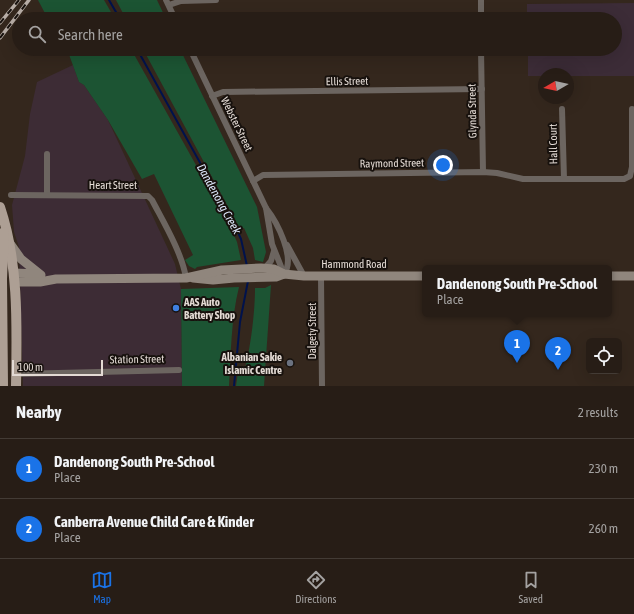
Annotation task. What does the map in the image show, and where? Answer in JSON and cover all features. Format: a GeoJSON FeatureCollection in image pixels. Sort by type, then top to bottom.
{"type":"FeatureCollection","features":[{"type":"Feature","properties":{"kind":"main road"},"geometry":{"type":"LineString","coordinates":[[0,207],[4,228],[9,241],[14,278],[17,374],[16,386]]}},
{"type":"Feature","properties":{"kind":"main road"},"geometry":{"type":"LineString","coordinates":[[3,386],[1,374],[4,228]]}},
{"type":"Feature","properties":{"kind":"main road"},"geometry":{"type":"LineString","coordinates":[[9,241],[22,260],[41,275]]}},
{"type":"Feature","properties":{"kind":"main road","name":"Hammond Road"},"geometry":{"type":"LineString","coordinates":[[14,278],[40,282],[56,279],[190,278],[210,280],[234,273],[261,271],[278,277],[284,274],[304,276],[422,276]]}},
{"type":"Feature","properties":{"kind":"main road","name":"Hammond Road"},"geometry":{"type":"LineString","coordinates":[[14,278],[41,275],[56,279]]}},
{"type":"Feature","properties":{"kind":"main road"},"geometry":{"type":"LineString","coordinates":[[612,276],[634,276]]}},
{"type":"Feature","properties":{"kind":"main road"},"geometry":{"type":"LineString","coordinates":[[2,279],[14,278]]}},
{"type":"Feature","properties":{"kind":"main road","name":"Station Street"},"geometry":{"type":"LineString","coordinates":[[1,374],[17,374]]}},
{"type":"Feature","properties":{"kind":"street"},"geometry":{"type":"LineString","coordinates":[[172,12],[167,3],[216,0]]}},
{"type":"Feature","properties":{"kind":"street"},"geometry":{"type":"LineString","coordinates":[[481,0],[481,12]]}},
{"type":"Feature","properties":{"kind":"street","name":"Webster Street"},"geometry":{"type":"LineString","coordinates":[[193,56],[266,208],[275,220],[304,276]]}},
{"type":"Feature","properties":{"kind":"street","name":"Glynda Street"},"geometry":{"type":"LineString","coordinates":[[481,56],[483,172]]}},
{"type":"Feature","properties":{"kind":"street","name":"Ellis Street"},"geometry":{"type":"LineString","coordinates":[[212,96],[223,92],[482,89]]}},
{"type":"Feature","properties":{"kind":"street","name":"Raymond Street"},"geometry":{"type":"LineString","coordinates":[[253,181],[263,175],[483,172],[502,174],[523,179],[621,179],[628,177],[632,167],[632,109]]}},
{"type":"Feature","properties":{"kind":"street","name":"Hall Court"},"geometry":{"type":"LineString","coordinates":[[562,110],[564,179]]}},
{"type":"Feature","properties":{"kind":"street"},"geometry":{"type":"LineString","coordinates":[[47,154],[47,195]]}},
{"type":"Feature","properties":{"kind":"street","name":"Heart Street"},"geometry":{"type":"LineString","coordinates":[[11,195],[148,196],[152,200],[190,278]]}},
{"type":"Feature","properties":{"kind":"street","name":"Webster Street"},"geometry":{"type":"LineString","coordinates":[[266,208],[274,250],[284,274]]}},
{"type":"Feature","properties":{"kind":"street","name":"Webster Street"},"geometry":{"type":"LineString","coordinates":[[282,236],[287,256],[287,268],[284,274]]}},
{"type":"Feature","properties":{"kind":"street"},"geometry":{"type":"LineString","coordinates":[[261,271],[272,260],[274,250]]}},
{"type":"Feature","properties":{"kind":"street","name":"Dalgety Street"},"geometry":{"type":"LineString","coordinates":[[321,276],[322,386]]}},
{"type":"Feature","properties":{"kind":"street","name":"Station Street"},"geometry":{"type":"LineString","coordinates":[[17,374],[179,370]]}},
{"type":"Feature","properties":{"kind":"shaded area"},"geometry":{"type":"Polygon","coordinates":[[[634,3],[634,76],[574,76],[574,68],[538,68],[538,76],[528,76],[528,56],[622,56],[622,12],[527,12],[527,4],[634,3]]]}},
{"type":"Feature","properties":{"kind":"shaded area"},"geometry":{"type":"Polygon","coordinates":[[[73,65],[79,82],[84,85],[108,120],[175,264],[181,289],[182,386],[23,386],[19,247],[14,232],[12,205],[25,156],[30,114],[37,82],[73,65]]]}},
{"type":"Feature","properties":{"kind":"green space"},"geometry":{"type":"Polygon","coordinates":[[[38,0],[104,0],[111,12],[44,12],[38,0]]]}},
{"type":"Feature","properties":{"kind":"green space"},"geometry":{"type":"Polygon","coordinates":[[[116,0],[157,0],[163,12],[122,12],[116,0]]]}},
{"type":"Feature","properties":{"kind":"green space"},"geometry":{"type":"Polygon","coordinates":[[[70,56],[135,56],[229,224],[237,242],[241,260],[197,267],[195,269],[189,266],[185,260],[193,255],[154,174],[142,179],[108,120],[84,85],[79,82],[70,56]]]}},
{"type":"Feature","properties":{"kind":"green space"},"geometry":{"type":"Polygon","coordinates":[[[147,56],[183,56],[257,207],[266,252],[263,262],[255,260],[253,248],[244,228],[240,229],[147,56]]]}},
{"type":"Feature","properties":{"kind":"green space"},"geometry":{"type":"Polygon","coordinates":[[[271,285],[264,386],[236,386],[238,372],[245,368],[249,349],[255,288],[265,288],[271,285]]]}},
{"type":"Feature","properties":{"kind":"green space"},"geometry":{"type":"Polygon","coordinates":[[[239,287],[233,324],[229,386],[182,386],[181,289],[239,287]]]}},
{"type":"Feature","properties":{"kind":"waterway","name":"Dandenong Creek"},"geometry":{"type":"LineString","coordinates":[[109,0],[116,12]]}},
{"type":"Feature","properties":{"kind":"waterway","name":"Dandenong Creek"},"geometry":{"type":"LineString","coordinates":[[141,56],[234,224],[241,239],[247,266]]}},
{"type":"Feature","properties":{"kind":"waterway","name":"Dandenong Creek"},"geometry":{"type":"LineString","coordinates":[[234,386],[240,322],[248,281]]}},
{"type":"Feature","properties":{"kind":"railway"},"geometry":{"type":"LineString","coordinates":[[0,23],[19,0]]}},
{"type":"Feature","properties":{"kind":"railway"},"geometry":{"type":"LineString","coordinates":[[20,12],[29,0]]}},
{"type":"Feature","properties":{"kind":"railway"},"geometry":{"type":"LineString","coordinates":[[0,38],[12,22]]}},
{"type":"Feature","properties":{"kind":"place","name":"AAS Auto Battery Shop"},"geometry":{"type":"Point","coordinates":[176,308]}},
{"type":"Feature","properties":{"kind":"place","name":"Albanian Sakie Islamic Centre"},"geometry":{"type":"Point","coordinates":[290,363]}},
{"type":"Feature","properties":{"kind":"place","name":"Dandenong South Pre-School"},"geometry":{"type":"Point","coordinates":[517,363]}},
{"type":"Feature","properties":{"kind":"place","name":"Canberra Avenue Child Care & Kinder"},"geometry":{"type":"Point","coordinates":[558,370]}}]}
